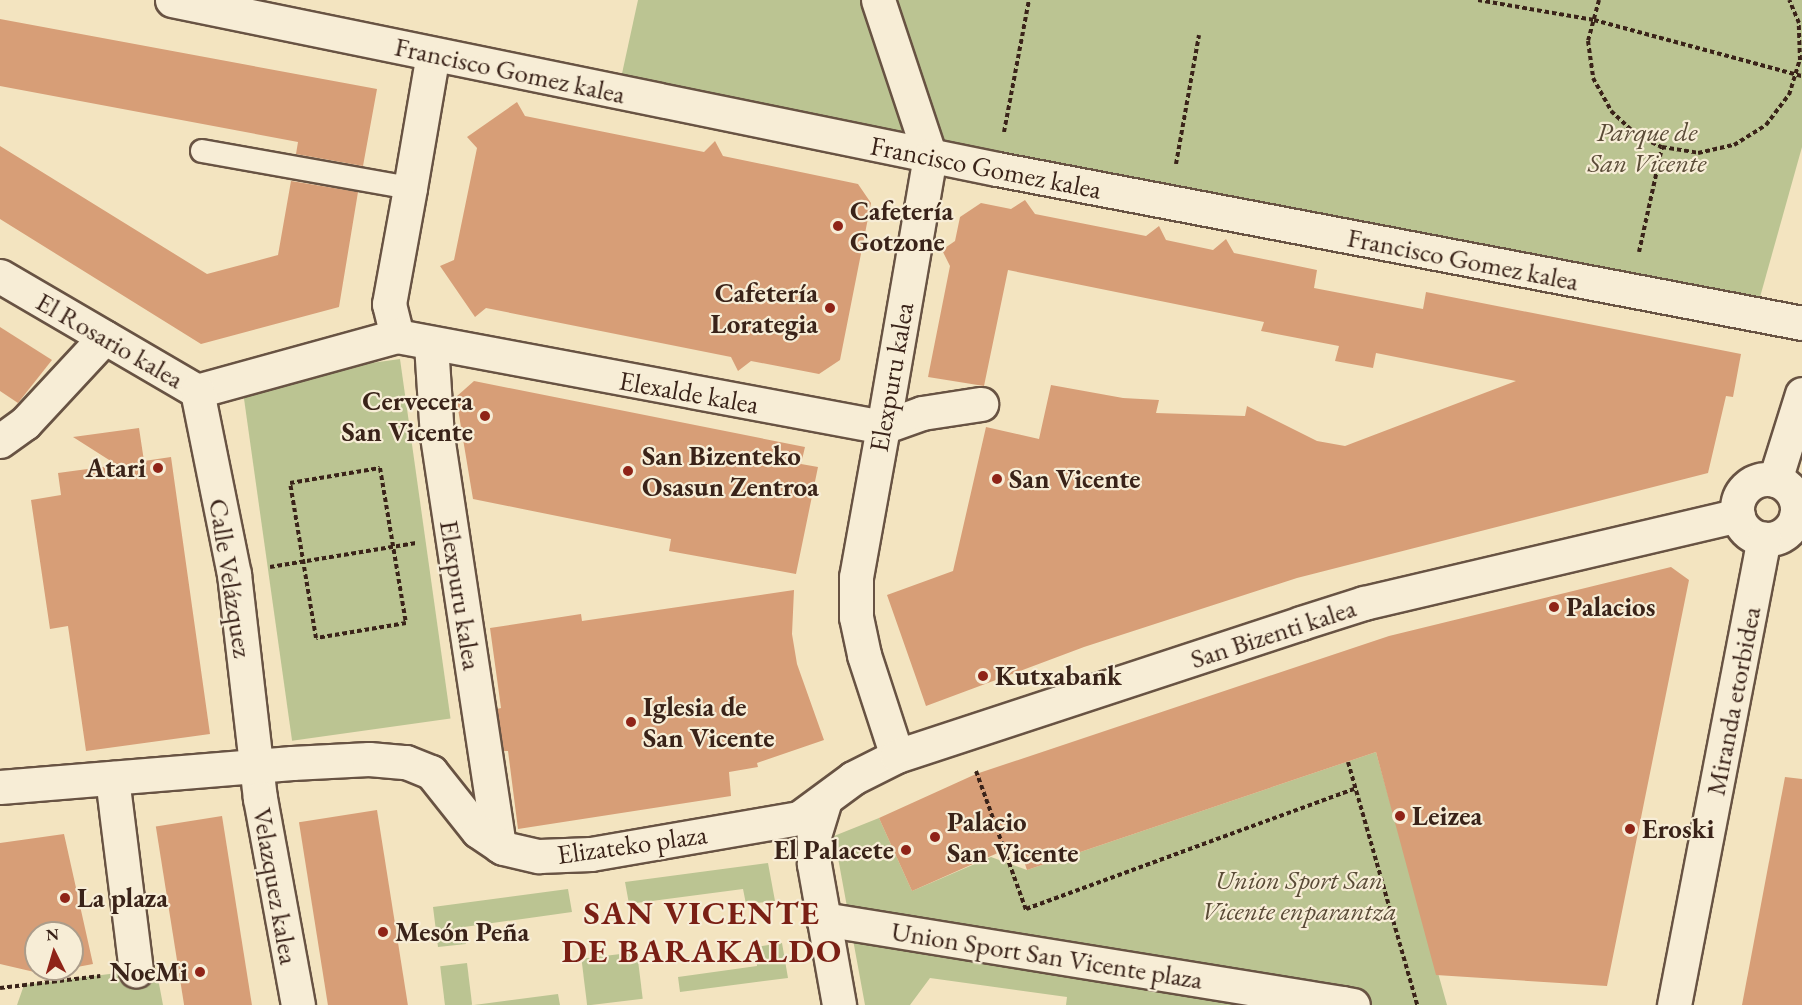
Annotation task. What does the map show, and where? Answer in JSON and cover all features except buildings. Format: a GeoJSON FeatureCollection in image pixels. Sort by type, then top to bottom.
{"type":"FeatureCollection","features":[{"type":"Feature","properties":{"kind":"street","name":"Francisco Gomez kalea"},"geometry":{"type":"LineString","coordinates":[[172,0],[930,156],[1802,323]]}},
{"type":"Feature","properties":{"kind":"street","name":"Elexpuru kalea"},"geometry":{"type":"LineString","coordinates":[[878,0],[930,156],[856,577],[856,617],[864,655],[897,756]]}},
{"type":"Feature","properties":{"kind":"street"},"geometry":{"type":"LineString","coordinates":[[397,336],[389,304],[433,54]]}},
{"type":"Feature","properties":{"kind":"street","name":"El Rosario kalea"},"geometry":{"type":"LineString","coordinates":[[0,276],[197,391],[397,336]]}},
{"type":"Feature","properties":{"kind":"street","name":"Elexalde kalea"},"geometry":{"type":"LineString","coordinates":[[397,336],[883,427]]}},
{"type":"Feature","properties":{"kind":"street"},"geometry":{"type":"LineString","coordinates":[[0,441],[26,423],[105,338]]}},
{"type":"Feature","properties":{"kind":"street","name":"Elexpuru kalea"},"geometry":{"type":"LineString","coordinates":[[431,344],[437,436],[499,845]]}},
{"type":"Feature","properties":{"kind":"street","name":"Calle Velázquez"},"geometry":{"type":"LineString","coordinates":[[197,391],[234,573],[259,767]]}},
{"type":"Feature","properties":{"kind":"street"},"geometry":{"type":"LineString","coordinates":[[1776,480],[1802,394]]}},
{"type":"Feature","properties":{"kind":"street"},"geometry":{"type":"LineString","coordinates":[[883,427],[922,413],[981,404]]}},
{"type":"Feature","properties":{"kind":"street"},"geometry":{"type":"LineString","coordinates":[[1761,480],[1776,480],[1794,497],[1799,519],[1784,534],[1764,539],[1747,531],[1738,515],[1737,506],[1745,489],[1761,480]]}},
{"type":"Feature","properties":{"kind":"street","name":"San Bizenti kalea"},"geometry":{"type":"LineString","coordinates":[[825,800],[853,778],[897,756],[1364,603],[1738,515]]}},
{"type":"Feature","properties":{"kind":"street","name":"Miranda etorbidea"},"geometry":{"type":"LineString","coordinates":[[1674,1005],[1764,539]]}},
{"type":"Feature","properties":{"kind":"street","name":"Elizateko plaza"},"geometry":{"type":"LineString","coordinates":[[0,788],[369,759],[406,762],[431,772],[478,831],[499,845],[539,855],[591,854],[799,818],[825,800]]}},
{"type":"Feature","properties":{"kind":"street","name":"Velazquez kalea"},"geometry":{"type":"LineString","coordinates":[[259,767],[260,798],[298,1005]]}},
{"type":"Feature","properties":{"kind":"street"},"geometry":{"type":"LineString","coordinates":[[112,778],[136,971]]}},
{"type":"Feature","properties":{"kind":"street"},"geometry":{"type":"LineString","coordinates":[[825,800],[814,837],[814,864],[839,1005]]}},
{"type":"Feature","properties":{"kind":"street","name":"Union Sport San Vicente plaza"},"geometry":{"type":"LineString","coordinates":[[822,919],[1347,1004]]}},
{"type":"Feature","properties":{"kind":"lane"},"geometry":{"type":"LineString","coordinates":[[202,151],[410,188]]}},
{"type":"Feature","properties":{"kind":"path"},"geometry":{"type":"LineString","coordinates":[[997,169],[1029,0]]}},
{"type":"Feature","properties":{"kind":"path"},"geometry":{"type":"LineString","coordinates":[[1478,0],[1594,20],[1802,76]]}},
{"type":"Feature","properties":{"kind":"path"},"geometry":{"type":"LineString","coordinates":[[1599,0],[1588,41],[1593,78],[1606,103],[1638,136],[1662,147],[1698,153],[1734,145],[1766,125],[1789,95],[1800,60],[1799,23],[1790,0]]}},
{"type":"Feature","properties":{"kind":"path"},"geometry":{"type":"LineString","coordinates":[[1168,202],[1199,35]]}},
{"type":"Feature","properties":{"kind":"path"},"geometry":{"type":"LineString","coordinates":[[1630,291],[1662,147]]}},
{"type":"Feature","properties":{"kind":"path"},"geometry":{"type":"LineString","coordinates":[[380,468],[394,547],[406,623],[316,638],[290,483],[380,468]]}},
{"type":"Feature","properties":{"kind":"path"},"geometry":{"type":"LineString","coordinates":[[234,573],[452,538]]}},
{"type":"Feature","properties":{"kind":"path"},"geometry":{"type":"LineString","coordinates":[[963,733],[1026,909],[1024,950]]}},
{"type":"Feature","properties":{"kind":"path"},"geometry":{"type":"LineString","coordinates":[[1348,762],[1417,1005]]}},
{"type":"Feature","properties":{"kind":"path"},"geometry":{"type":"LineString","coordinates":[[1026,909],[1356,788]]}},
{"type":"Feature","properties":{"kind":"path"},"geometry":{"type":"LineString","coordinates":[[0,988],[136,971]]}},
{"type":"Feature","properties":{"kind":"green space","name":"Parque de San Vicente"},"geometry":{"type":"Polygon","coordinates":[[[638,0],[1802,0],[1802,147],[1755,315],[618,92],[638,0]]]}},
{"type":"Feature","properties":{"kind":"green space"},"geometry":{"type":"Polygon","coordinates":[[[400,359],[451,718],[292,741],[242,381],[400,359]]]}},
{"type":"Feature","properties":{"kind":"green space","name":"Union Sport San Vicente enparantza"},"geometry":{"type":"Polygon","coordinates":[[[1376,752],[1447,1005],[1066,1005],[1067,997],[930,978],[910,1005],[865,1005],[834,836],[879,818],[912,891],[991,857],[1027,870],[1376,752]]]}},
{"type":"Feature","properties":{"kind":"green space"},"geometry":{"type":"Polygon","coordinates":[[[768,863],[775,901],[746,904],[743,889],[629,904],[625,882],[768,863]]]}},
{"type":"Feature","properties":{"kind":"green space"},"geometry":{"type":"Polygon","coordinates":[[[568,889],[572,912],[464,927],[466,944],[438,947],[433,907],[568,889]]]}},
{"type":"Feature","properties":{"kind":"green space"},"geometry":{"type":"Polygon","coordinates":[[[782,943],[788,978],[680,992],[678,977],[757,966],[755,947],[782,943]]]}},
{"type":"Feature","properties":{"kind":"green space"},"geometry":{"type":"Polygon","coordinates":[[[637,952],[643,999],[587,1005],[581,959],[637,952]]]}},
{"type":"Feature","properties":{"kind":"green space"},"geometry":{"type":"Polygon","coordinates":[[[467,963],[472,1005],[445,1005],[440,966],[467,963]]]}},
{"type":"Feature","properties":{"kind":"green space"},"geometry":{"type":"Polygon","coordinates":[[[156,968],[163,1005],[17,1005],[24,985],[55,981],[84,981],[84,977],[156,968]]]}},
{"type":"Feature","properties":{"kind":"green space"},"geometry":{"type":"Polygon","coordinates":[[[558,994],[560,1005],[474,1005],[558,994]]]}},
{"type":"Feature","properties":{"kind":"place","name":"Cafetería Gotzone"},"geometry":{"type":"Point","coordinates":[838,226]}},
{"type":"Feature","properties":{"kind":"place","name":"Cafetería Lorategia"},"geometry":{"type":"Point","coordinates":[830,308]}},
{"type":"Feature","properties":{"kind":"place","name":"Cervecera San Vicente"},"geometry":{"type":"Point","coordinates":[485,416]}},
{"type":"Feature","properties":{"kind":"place","name":"Atari"},"geometry":{"type":"Point","coordinates":[158,468]}},
{"type":"Feature","properties":{"kind":"place","name":"San Bizenteko Osasun Zentroa"},"geometry":{"type":"Point","coordinates":[628,471]}},
{"type":"Feature","properties":{"kind":"place","name":"San Vicente"},"geometry":{"type":"Point","coordinates":[997,479]}},
{"type":"Feature","properties":{"kind":"place","name":"Palacios"},"geometry":{"type":"Point","coordinates":[1554,607]}},
{"type":"Feature","properties":{"kind":"place","name":"Kutxabank"},"geometry":{"type":"Point","coordinates":[983,676]}},
{"type":"Feature","properties":{"kind":"place","name":"Iglesia de San Vicente"},"geometry":{"type":"Point","coordinates":[631,722]}},
{"type":"Feature","properties":{"kind":"place","name":"Leizea"},"geometry":{"type":"Point","coordinates":[1400,816]}},
{"type":"Feature","properties":{"kind":"place","name":"Eroski"},"geometry":{"type":"Point","coordinates":[1630,829]}},
{"type":"Feature","properties":{"kind":"place","name":"Palacio San Vicente"},"geometry":{"type":"Point","coordinates":[935,837]}},
{"type":"Feature","properties":{"kind":"place","name":"El Palacete"},"geometry":{"type":"Point","coordinates":[906,850]}},
{"type":"Feature","properties":{"kind":"place","name":"La plaza"},"geometry":{"type":"Point","coordinates":[65,898]}},
{"type":"Feature","properties":{"kind":"place","name":"Mesón Peña"},"geometry":{"type":"Point","coordinates":[383,932]}},
{"type":"Feature","properties":{"kind":"place","name":"NoeMi"},"geometry":{"type":"Point","coordinates":[200,972]}},
{"type":"Feature","properties":{"kind":"district","name":"SAN VICENTE DE BARAKALDO"},"geometry":{"type":"Point","coordinates":[702,932]}}]}
